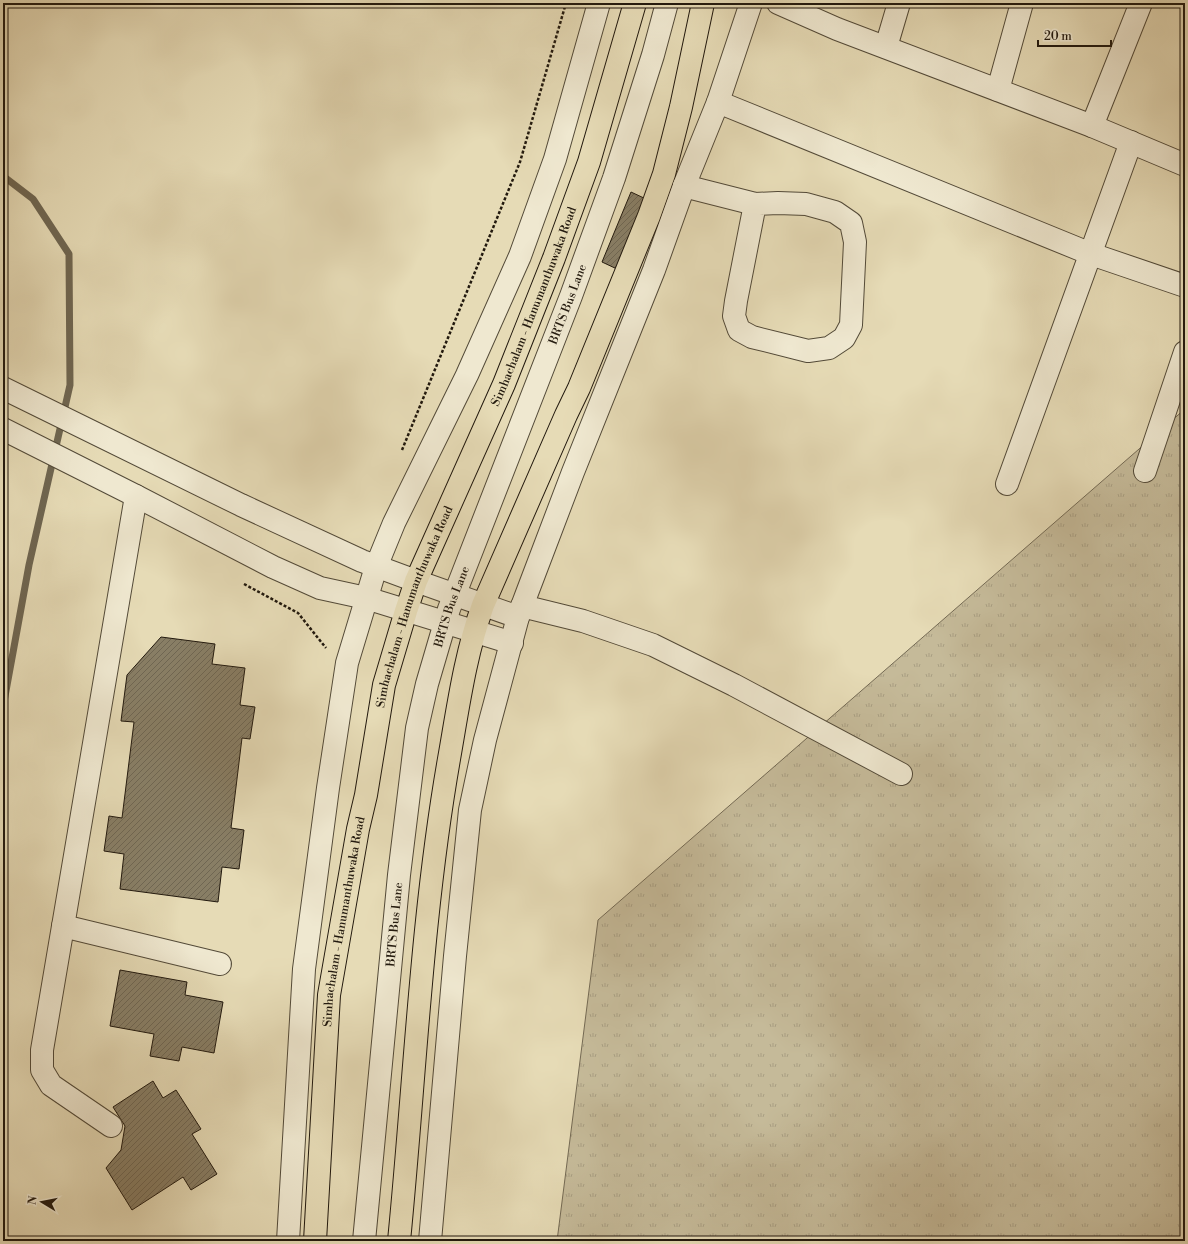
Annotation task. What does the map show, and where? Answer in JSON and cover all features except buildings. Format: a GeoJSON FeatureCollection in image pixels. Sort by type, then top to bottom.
{"type":"FeatureCollection","features":[{"type":"Feature","properties":{"kind":"main road","name":"Simhachalam - Hanumanthuwaka Road"},"geometry":{"type":"LineString","coordinates":[[316,1241],[329,995],[358,829],[366,795],[384,685],[416,581],[504,384],[554,258],[589,162],[636,3]]}},
{"type":"Feature","properties":{"kind":"main road"},"geometry":{"type":"LineString","coordinates":[[399,1241],[421,966],[439,819],[460,698],[474,630],[483,605],[579,388],[649,216],[664,174],[703,3]]}},
{"type":"Feature","properties":{"kind":"street"},"geometry":{"type":"LineString","coordinates":[[288,1241],[304,968],[328,788],[347,663],[376,567],[394,523],[467,375],[520,256],[555,159],[599,3]]}},
{"type":"Feature","properties":{"kind":"street","name":"BRTS Bus Lane"},"geometry":{"type":"LineString","coordinates":[[364,1241],[398,875],[416,736],[427,684],[454,595],[571,296],[614,178],[653,55],[667,3]]}},
{"type":"Feature","properties":{"kind":"street"},"geometry":{"type":"LineString","coordinates":[[430,1241],[455,956],[470,810],[485,740],[520,612],[573,472],[654,270],[684,186],[718,102],[751,3]]}},
{"type":"Feature","properties":{"kind":"street"},"geometry":{"type":"LineString","coordinates":[[778,3],[837,29],[1092,126],[1185,165]]}},
{"type":"Feature","properties":{"kind":"street"},"geometry":{"type":"LineString","coordinates":[[886,47],[899,3]]}},
{"type":"Feature","properties":{"kind":"street"},"geometry":{"type":"LineString","coordinates":[[998,90],[1022,3]]}},
{"type":"Feature","properties":{"kind":"street"},"geometry":{"type":"LineString","coordinates":[[1092,126],[1141,3]]}},
{"type":"Feature","properties":{"kind":"street"},"geometry":{"type":"LineString","coordinates":[[718,102],[1091,254],[1185,286]]}},
{"type":"Feature","properties":{"kind":"street"},"geometry":{"type":"LineString","coordinates":[[1007,484],[1131,142]]}},
{"type":"Feature","properties":{"kind":"street"},"geometry":{"type":"LineString","coordinates":[[684,186],[755,204],[806,204],[835,212],[851,224],[855,242],[852,325],[844,338],[829,348],[808,351],[752,337],[739,330],[734,316],[755,204]]}},
{"type":"Feature","properties":{"kind":"street"},"geometry":{"type":"LineString","coordinates":[[1145,472],[1185,352]]}},
{"type":"Feature","properties":{"kind":"street"},"geometry":{"type":"LineString","coordinates":[[3,388],[247,508],[376,567],[483,605],[583,621],[653,645],[734,685],[901,774]]}},
{"type":"Feature","properties":{"kind":"street"},"geometry":{"type":"LineString","coordinates":[[3,429],[273,567],[320,588],[366,598],[512,642]]}},
{"type":"Feature","properties":{"kind":"street"},"geometry":{"type":"LineString","coordinates":[[112,1126],[51,1084],[42,1070],[42,1050],[136,496]]}},
{"type":"Feature","properties":{"kind":"street"},"geometry":{"type":"LineString","coordinates":[[63,926],[220,964]]}},
{"type":"Feature","properties":{"kind":"path"},"geometry":{"type":"LineString","coordinates":[[400,455],[520,162],[566,3]]}},
{"type":"Feature","properties":{"kind":"green space"},"geometry":{"type":"Polygon","coordinates":[[[1185,409],[1185,1241],[557,1241],[598,920],[1185,409]]]}},
{"type":"Feature","properties":{"kind":"waterway"},"geometry":{"type":"LineString","coordinates":[[3,176],[33,199],[69,254],[70,385],[29,565],[3,707]]}}]}
